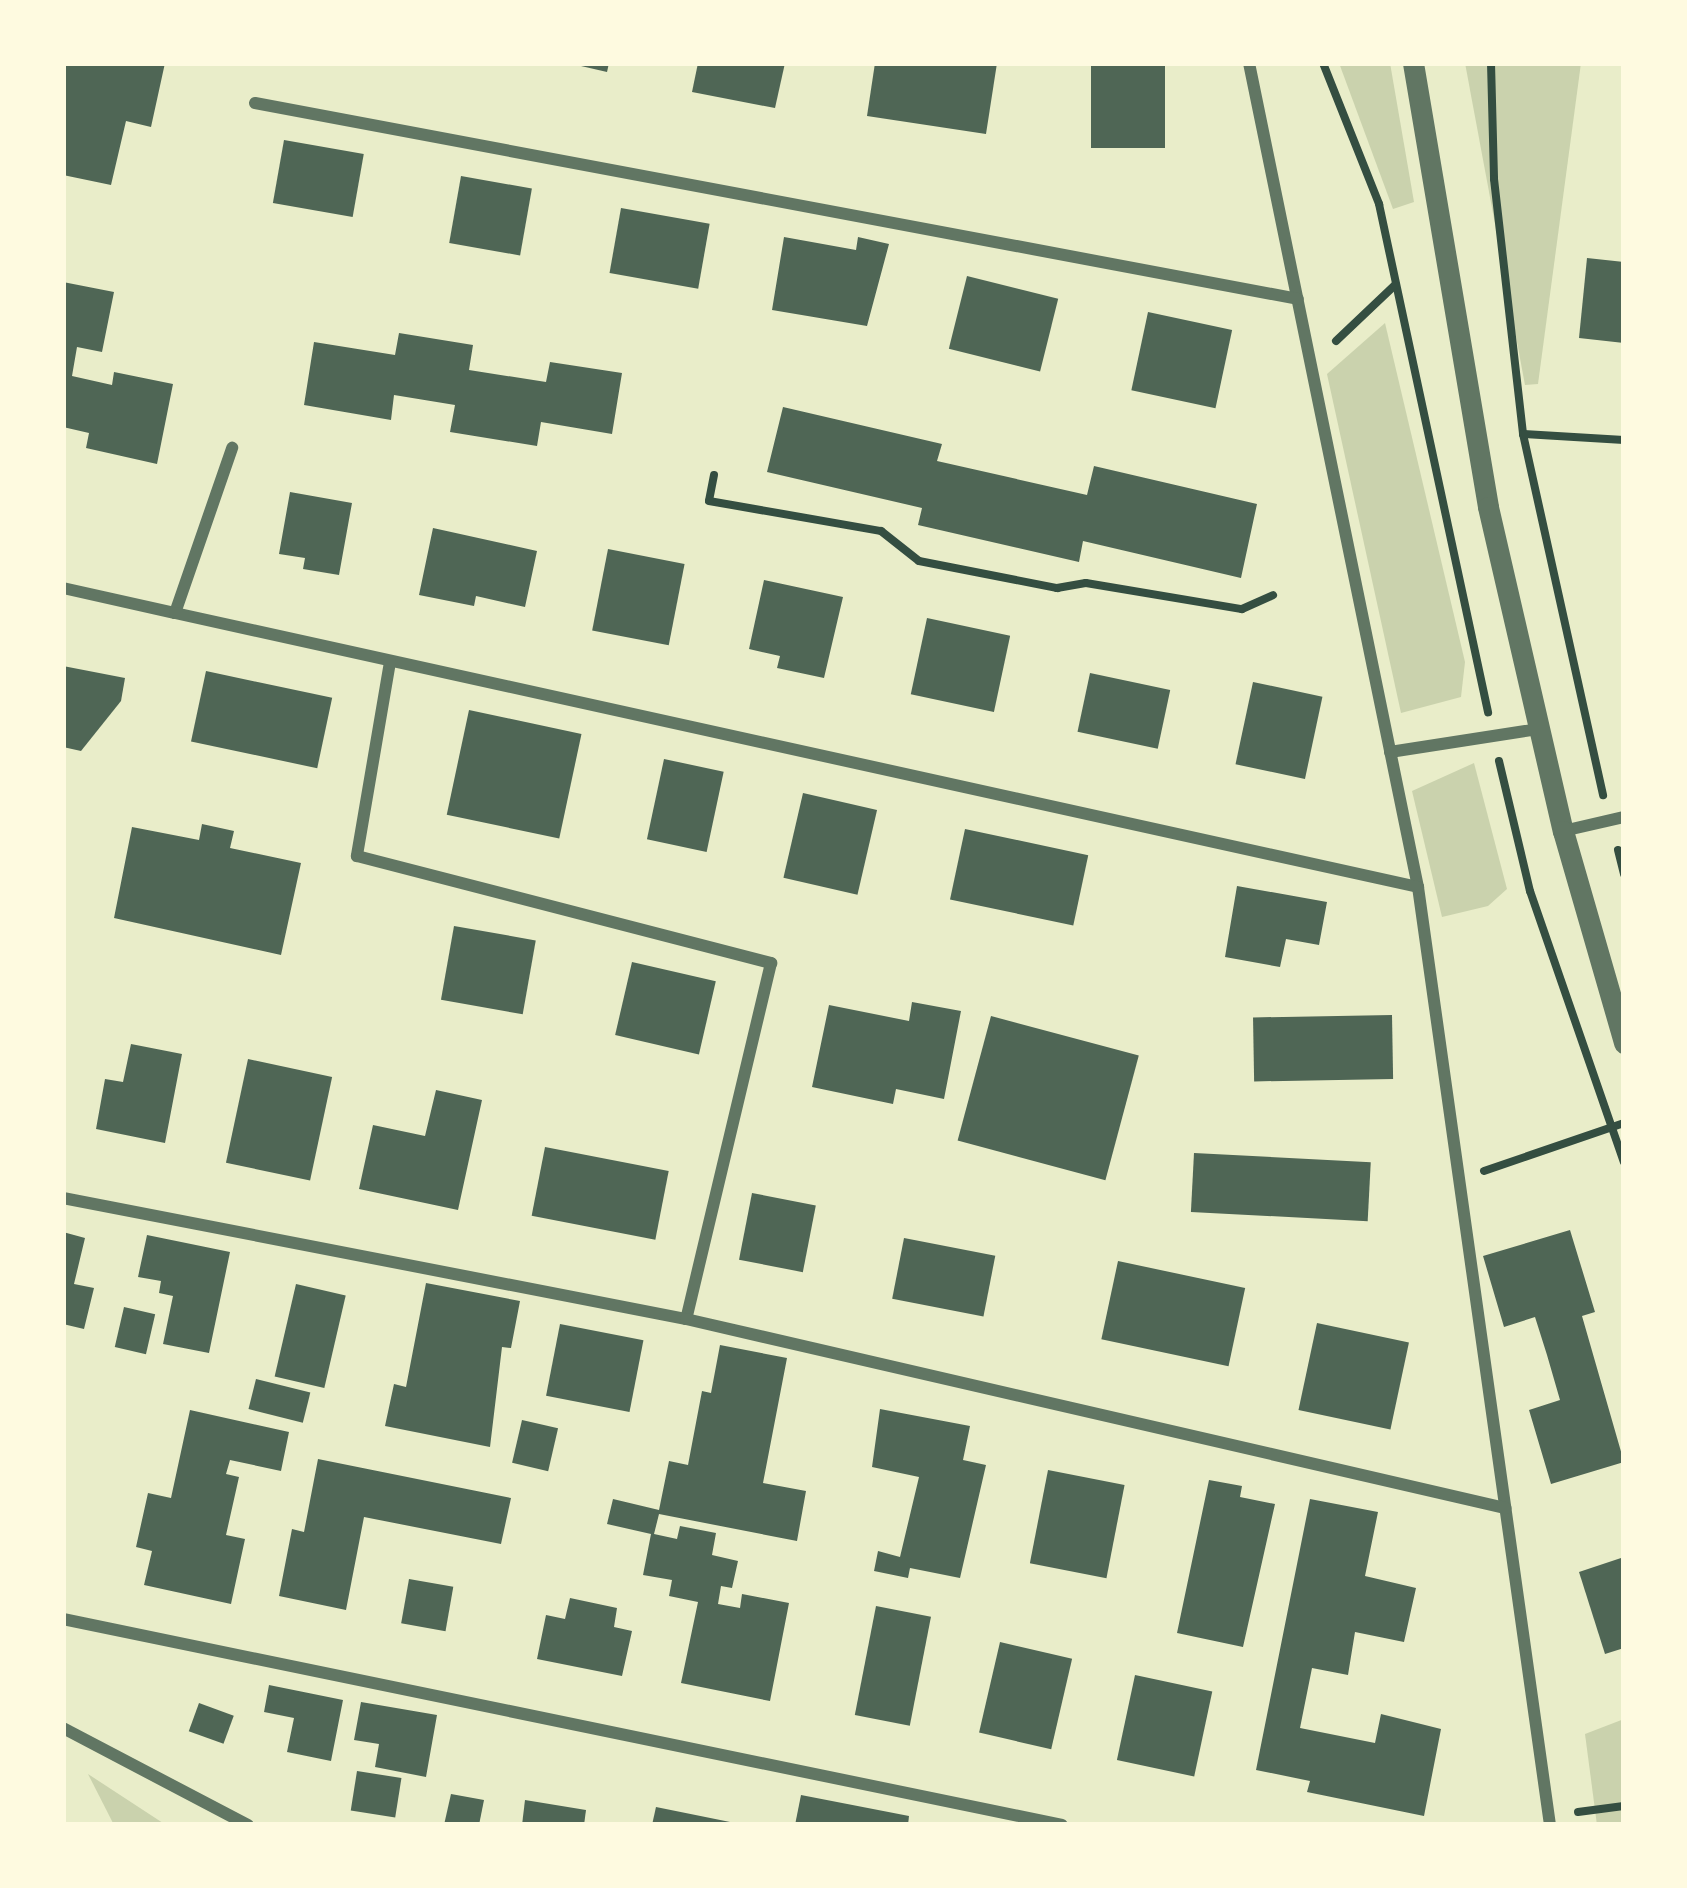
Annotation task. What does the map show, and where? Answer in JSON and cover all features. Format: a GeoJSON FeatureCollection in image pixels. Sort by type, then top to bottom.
{"type":"FeatureCollection","features":[{"type":"Feature","properties":{"kind":"street"},"geometry":{"type":"LineString","coordinates":[[1249,63],[1418,887],[1550,1821]]}},
{"type":"Feature","properties":{"kind":"street"},"geometry":{"type":"LineString","coordinates":[[1413,63],[1488,507],[1563,831],[1624,1043]]}},
{"type":"Feature","properties":{"kind":"street"},"geometry":{"type":"LineString","coordinates":[[255,103],[1298,299]]}},
{"type":"Feature","properties":{"kind":"street"},"geometry":{"type":"LineString","coordinates":[[175,613],[232,448]]}},
{"type":"Feature","properties":{"kind":"street"},"geometry":{"type":"LineString","coordinates":[[63,588],[1418,887]]}},
{"type":"Feature","properties":{"kind":"street"},"geometry":{"type":"LineString","coordinates":[[390,662],[357,856],[771,963],[686,1319]]}},
{"type":"Feature","properties":{"kind":"street"},"geometry":{"type":"LineString","coordinates":[[1390,752],[1539,729]]}},
{"type":"Feature","properties":{"kind":"street"},"geometry":{"type":"LineString","coordinates":[[1563,831],[1617,819]]}},
{"type":"Feature","properties":{"kind":"street"},"geometry":{"type":"LineString","coordinates":[[63,1198],[686,1319],[1505,1508]]}},
{"type":"Feature","properties":{"kind":"street"},"geometry":{"type":"LineString","coordinates":[[63,1618],[1062,1825]]}},
{"type":"Feature","properties":{"kind":"street"},"geometry":{"type":"LineString","coordinates":[[63,1728],[248,1825]]}},
{"type":"Feature","properties":{"kind":"path"},"geometry":{"type":"LineString","coordinates":[[1311,365],[1396,284],[1379,204],[1323,63]]}},
{"type":"Feature","properties":{"kind":"path"},"geometry":{"type":"LineString","coordinates":[[1491,63],[1494,179],[1523,434],[1574,683],[1617,819],[1624,874]]}},
{"type":"Feature","properties":{"kind":"path"},"geometry":{"type":"LineString","coordinates":[[1523,434],[1624,440]]}},
{"type":"Feature","properties":{"kind":"path"},"geometry":{"type":"LineString","coordinates":[[714,476],[709,501],[881,531],[919,561],[1057,588],[1086,583],[1242,609],[1273,595]]}},
{"type":"Feature","properties":{"kind":"path"},"geometry":{"type":"LineString","coordinates":[[1460,1180],[1624,1123]]}},
{"type":"Feature","properties":{"kind":"path"},"geometry":{"type":"LineString","coordinates":[[1550,1821],[1624,1806]]}},
{"type":"Feature","properties":{"kind":"green space"},"geometry":{"type":"Polygon","coordinates":[[[1339,63],[1390,63],[1414,202],[1393,209],[1339,63]]]}},
{"type":"Feature","properties":{"kind":"green space"},"geometry":{"type":"Polygon","coordinates":[[[1465,63],[1581,63],[1538,384],[1525,385],[1465,63]]]}},
{"type":"Feature","properties":{"kind":"green space"},"geometry":{"type":"Polygon","coordinates":[[[1385,323],[1465,662],[1461,697],[1401,713],[1327,374],[1385,323]]]}},
{"type":"Feature","properties":{"kind":"green space"},"geometry":{"type":"Polygon","coordinates":[[[1474,763],[1507,889],[1488,906],[1442,917],[1412,791],[1474,763]]]}},
{"type":"Feature","properties":{"kind":"green space"},"geometry":{"type":"Polygon","coordinates":[[[1624,1719],[1624,1825],[1597,1825],[1585,1734],[1624,1719]]]}},
{"type":"Feature","properties":{"kind":"green space"},"geometry":{"type":"Polygon","coordinates":[[[88,1774],[166,1825],[114,1825],[88,1774]]]}},
{"type":"Feature","properties":{"kind":"building"},"geometry":{"type":"Polygon","coordinates":[[[63,63],[165,63],[151,127],[126,121],[111,185],[63,175],[63,63]]]}},
{"type":"Feature","properties":{"kind":"building"},"geometry":{"type":"Polygon","coordinates":[[[568,63],[609,63],[607,72],[568,63]]]}},
{"type":"Feature","properties":{"kind":"building"},"geometry":{"type":"Polygon","coordinates":[[[698,63],[785,63],[775,108],[692,92],[698,63]]]}},
{"type":"Feature","properties":{"kind":"building"},"geometry":{"type":"Polygon","coordinates":[[[875,63],[997,63],[986,134],[867,116],[875,63]]]}},
{"type":"Feature","properties":{"kind":"building"},"geometry":{"type":"Polygon","coordinates":[[[1091,63],[1165,63],[1165,148],[1091,148],[1091,63]]]}},
{"type":"Feature","properties":{"kind":"building"},"geometry":{"type":"Polygon","coordinates":[[[284,140],[364,154],[353,217],[273,203],[284,140]]]}},
{"type":"Feature","properties":{"kind":"building"},"geometry":{"type":"Polygon","coordinates":[[[461,176],[532,189],[520,255],[449,243],[461,176]]]}},
{"type":"Feature","properties":{"kind":"building"},"geometry":{"type":"Polygon","coordinates":[[[621,208],[710,224],[698,289],[610,273],[621,208]]]}},
{"type":"Feature","properties":{"kind":"building"},"geometry":{"type":"Polygon","coordinates":[[[784,237],[856,250],[858,237],[889,244],[867,326],[772,310],[784,237]]]}},
{"type":"Feature","properties":{"kind":"building"},"geometry":{"type":"Polygon","coordinates":[[[1587,258],[1624,262],[1624,343],[1579,338],[1587,258]]]}},
{"type":"Feature","properties":{"kind":"building"},"geometry":{"type":"Polygon","coordinates":[[[967,276],[1058,299],[1040,372],[949,349],[967,276]]]}},
{"type":"Feature","properties":{"kind":"building"},"geometry":{"type":"Polygon","coordinates":[[[63,282],[114,292],[102,352],[77,347],[72,376],[112,385],[114,372],[173,384],[157,464],[86,448],[89,433],[63,427],[63,282]]]}},
{"type":"Feature","properties":{"kind":"building"},"geometry":{"type":"Polygon","coordinates":[[[1148,312],[1232,330],[1215,408],[1131,390],[1148,312]]]}},
{"type":"Feature","properties":{"kind":"building"},"geometry":{"type":"Polygon","coordinates":[[[399,333],[473,345],[469,370],[546,382],[550,362],[622,373],[612,434],[541,422],[537,446],[450,432],[455,405],[394,395],[391,420],[304,405],[314,342],[395,355],[399,333]]]}},
{"type":"Feature","properties":{"kind":"building"},"geometry":{"type":"Polygon","coordinates":[[[783,407],[942,444],[937,461],[1087,495],[1094,466],[1257,504],[1241,578],[1083,541],[1079,562],[918,525],[922,508],[767,472],[783,407]]]}},
{"type":"Feature","properties":{"kind":"building"},"geometry":{"type":"Polygon","coordinates":[[[290,492],[352,503],[339,575],[303,569],[305,558],[279,554],[290,492]]]}},
{"type":"Feature","properties":{"kind":"building"},"geometry":{"type":"Polygon","coordinates":[[[433,528],[537,551],[525,607],[476,596],[474,606],[419,595],[433,528]]]}},
{"type":"Feature","properties":{"kind":"building"},"geometry":{"type":"Polygon","coordinates":[[[608,549],[685,564],[669,645],[592,630],[608,549]]]}},
{"type":"Feature","properties":{"kind":"building"},"geometry":{"type":"Polygon","coordinates":[[[764,580],[843,597],[824,678],[777,668],[780,656],[749,649],[764,580]]]}},
{"type":"Feature","properties":{"kind":"building"},"geometry":{"type":"Polygon","coordinates":[[[927,618],[1010,636],[994,712],[911,694],[927,618]]]}},
{"type":"Feature","properties":{"kind":"building"},"geometry":{"type":"Polygon","coordinates":[[[63,666],[125,678],[121,701],[81,751],[63,747],[63,666]]]}},
{"type":"Feature","properties":{"kind":"building"},"geometry":{"type":"Polygon","coordinates":[[[206,671],[332,698],[317,768],[191,741],[206,671]]]}},
{"type":"Feature","properties":{"kind":"building"},"geometry":{"type":"Polygon","coordinates":[[[1090,673],[1170,690],[1158,749],[1078,732],[1090,673]]]}},
{"type":"Feature","properties":{"kind":"building"},"geometry":{"type":"Polygon","coordinates":[[[1253,682],[1322,697],[1305,779],[1236,764],[1253,682]]]}},
{"type":"Feature","properties":{"kind":"building"},"geometry":{"type":"Polygon","coordinates":[[[469,710],[581,734],[559,839],[447,815],[469,710]]]}},
{"type":"Feature","properties":{"kind":"building"},"geometry":{"type":"Polygon","coordinates":[[[664,759],[724,772],[707,852],[647,839],[664,759]]]}},
{"type":"Feature","properties":{"kind":"building"},"geometry":{"type":"Polygon","coordinates":[[[803,793],[877,810],[857,895],[783,878],[803,793]]]}},
{"type":"Feature","properties":{"kind":"building"},"geometry":{"type":"Polygon","coordinates":[[[202,824],[234,831],[230,848],[301,863],[281,955],[114,918],[132,827],[199,840],[202,824]]]}},
{"type":"Feature","properties":{"kind":"building"},"geometry":{"type":"Polygon","coordinates":[[[965,829],[1088,855],[1073,926],[950,899],[965,829]]]}},
{"type":"Feature","properties":{"kind":"building"},"geometry":{"type":"Polygon","coordinates":[[[1237,886],[1327,902],[1319,945],[1286,939],[1280,967],[1225,957],[1237,886]]]}},
{"type":"Feature","properties":{"kind":"building"},"geometry":{"type":"Polygon","coordinates":[[[454,926],[536,940],[523,1014],[441,1000],[454,926]]]}},
{"type":"Feature","properties":{"kind":"building"},"geometry":{"type":"Polygon","coordinates":[[[632,962],[716,981],[699,1054],[615,1035],[632,962]]]}},
{"type":"Feature","properties":{"kind":"building"},"geometry":{"type":"Polygon","coordinates":[[[912,1002],[961,1011],[944,1099],[896,1089],[893,1104],[812,1087],[829,1005],[909,1021],[912,1002]]]}},
{"type":"Feature","properties":{"kind":"building"},"geometry":{"type":"Polygon","coordinates":[[[1392,1015],[1393,1079],[1254,1081],[1253,1017],[1392,1015]]]}},
{"type":"Feature","properties":{"kind":"building"},"geometry":{"type":"Polygon","coordinates":[[[991,1016],[1139,1056],[1105,1180],[958,1141],[991,1016]]]}},
{"type":"Feature","properties":{"kind":"building"},"geometry":{"type":"Polygon","coordinates":[[[131,1044],[182,1054],[165,1143],[96,1129],[105,1079],[123,1082],[131,1044]]]}},
{"type":"Feature","properties":{"kind":"building"},"geometry":{"type":"Polygon","coordinates":[[[248,1059],[332,1077],[310,1181],[226,1163],[248,1059]]]}},
{"type":"Feature","properties":{"kind":"building"},"geometry":{"type":"Polygon","coordinates":[[[436,1090],[482,1100],[458,1210],[359,1189],[373,1125],[425,1136],[436,1090]]]}},
{"type":"Feature","properties":{"kind":"building"},"geometry":{"type":"Polygon","coordinates":[[[545,1147],[669,1171],[655,1240],[532,1216],[545,1147]]]}},
{"type":"Feature","properties":{"kind":"building"},"geometry":{"type":"Polygon","coordinates":[[[1194,1153],[1371,1162],[1368,1221],[1191,1212],[1194,1153]]]}},
{"type":"Feature","properties":{"kind":"building"},"geometry":{"type":"Polygon","coordinates":[[[752,1193],[816,1205],[803,1272],[739,1260],[752,1193]]]}},
{"type":"Feature","properties":{"kind":"building"},"geometry":{"type":"Polygon","coordinates":[[[1570,1230],[1595,1312],[1582,1316],[1624,1462],[1551,1484],[1529,1410],[1560,1400],[1547,1355],[1535,1317],[1504,1327],[1483,1256],[1570,1230]]]}},
{"type":"Feature","properties":{"kind":"building"},"geometry":{"type":"Polygon","coordinates":[[[63,1232],[85,1238],[74,1284],[94,1288],[84,1329],[63,1324],[63,1232]]]}},
{"type":"Feature","properties":{"kind":"building"},"geometry":{"type":"Polygon","coordinates":[[[147,1235],[230,1252],[209,1353],[163,1344],[173,1296],[159,1293],[161,1281],[138,1277],[147,1235]]]}},
{"type":"Feature","properties":{"kind":"building"},"geometry":{"type":"Polygon","coordinates":[[[904,1238],[995,1256],[983,1317],[892,1299],[904,1238]]]}},
{"type":"Feature","properties":{"kind":"building"},"geometry":{"type":"Polygon","coordinates":[[[1118,1261],[1245,1288],[1229,1366],[1101,1339],[1118,1261]]]}},
{"type":"Feature","properties":{"kind":"building"},"geometry":{"type":"Polygon","coordinates":[[[426,1283],[520,1301],[511,1348],[502,1347],[490,1447],[385,1426],[394,1384],[406,1387],[426,1283]]]}},
{"type":"Feature","properties":{"kind":"building"},"geometry":{"type":"Polygon","coordinates":[[[296,1284],[346,1295],[324,1388],[275,1377],[296,1284]]]}},
{"type":"Feature","properties":{"kind":"building"},"geometry":{"type":"Polygon","coordinates":[[[124,1307],[155,1314],[146,1354],[115,1347],[124,1307]]]}},
{"type":"Feature","properties":{"kind":"building"},"geometry":{"type":"Polygon","coordinates":[[[1317,1323],[1409,1343],[1390,1430],[1298,1410],[1317,1323]]]}},
{"type":"Feature","properties":{"kind":"building"},"geometry":{"type":"Polygon","coordinates":[[[560,1324],[643,1340],[630,1412],[546,1396],[560,1324]]]}},
{"type":"Feature","properties":{"kind":"building"},"geometry":{"type":"Polygon","coordinates":[[[720,1345],[787,1358],[763,1483],[806,1491],[797,1541],[659,1514],[654,1534],[677,1539],[680,1526],[716,1533],[712,1555],[738,1561],[732,1588],[721,1586],[718,1604],[740,1608],[742,1594],[789,1603],[770,1701],[681,1683],[698,1602],[669,1596],[672,1580],[643,1575],[651,1534],[607,1524],[613,1499],[659,1510],[669,1461],[688,1465],[702,1391],[711,1393],[720,1345]]]}},
{"type":"Feature","properties":{"kind":"building"},"geometry":{"type":"Polygon","coordinates":[[[256,1379],[310,1393],[303,1423],[249,1409],[256,1379]]]}},
{"type":"Feature","properties":{"kind":"building"},"geometry":{"type":"Polygon","coordinates":[[[880,1409],[970,1426],[963,1460],[986,1465],[960,1578],[910,1568],[908,1578],[874,1571],[878,1551],[900,1557],[919,1477],[872,1467],[880,1409]]]}},
{"type":"Feature","properties":{"kind":"building"},"geometry":{"type":"Polygon","coordinates":[[[190,1410],[289,1432],[281,1471],[230,1460],[226,1474],[239,1477],[226,1535],[245,1539],[231,1604],[144,1585],[152,1551],[136,1547],[148,1493],[171,1498],[190,1410]]]}},
{"type":"Feature","properties":{"kind":"building"},"geometry":{"type":"Polygon","coordinates":[[[522,1420],[558,1428],[548,1471],[512,1463],[522,1420]]]}},
{"type":"Feature","properties":{"kind":"building"},"geometry":{"type":"Polygon","coordinates":[[[318,1459],[511,1498],[501,1544],[364,1517],[346,1610],[279,1596],[292,1529],[304,1532],[318,1459]]]}},
{"type":"Feature","properties":{"kind":"building"},"geometry":{"type":"Polygon","coordinates":[[[1048,1470],[1125,1485],[1106,1578],[1030,1563],[1048,1470]]]}},
{"type":"Feature","properties":{"kind":"building"},"geometry":{"type":"Polygon","coordinates":[[[1209,1480],[1242,1486],[1240,1497],[1275,1504],[1243,1647],[1177,1633],[1209,1480]]]}},
{"type":"Feature","properties":{"kind":"building"},"geometry":{"type":"Polygon","coordinates":[[[1310,1499],[1378,1512],[1365,1576],[1416,1588],[1404,1642],[1355,1632],[1348,1675],[1312,1668],[1300,1728],[1375,1743],[1381,1714],[1441,1729],[1424,1816],[1307,1792],[1310,1781],[1256,1770],[1310,1499]]]}},
{"type":"Feature","properties":{"kind":"building"},"geometry":{"type":"Polygon","coordinates":[[[1624,1557],[1624,1648],[1605,1654],[1579,1572],[1624,1557]]]}},
{"type":"Feature","properties":{"kind":"building"},"geometry":{"type":"Polygon","coordinates":[[[409,1579],[453,1587],[446,1631],[401,1623],[409,1579]]]}},
{"type":"Feature","properties":{"kind":"building"},"geometry":{"type":"Polygon","coordinates":[[[570,1598],[617,1608],[614,1627],[632,1631],[622,1676],[537,1659],[546,1615],[565,1619],[570,1598]]]}},
{"type":"Feature","properties":{"kind":"building"},"geometry":{"type":"Polygon","coordinates":[[[876,1606],[931,1617],[910,1726],[855,1715],[876,1606]]]}},
{"type":"Feature","properties":{"kind":"building"},"geometry":{"type":"Polygon","coordinates":[[[1000,1642],[1072,1659],[1051,1749],[979,1733],[1000,1642]]]}},
{"type":"Feature","properties":{"kind":"building"},"geometry":{"type":"Polygon","coordinates":[[[1135,1675],[1212,1691],[1194,1777],[1117,1760],[1135,1675]]]}},
{"type":"Feature","properties":{"kind":"building"},"geometry":{"type":"Polygon","coordinates":[[[269,1685],[343,1700],[331,1761],[287,1752],[294,1718],[264,1712],[269,1685]]]}},
{"type":"Feature","properties":{"kind":"building"},"geometry":{"type":"Polygon","coordinates":[[[361,1702],[437,1715],[426,1777],[375,1767],[379,1744],[354,1740],[361,1702]]]}},
{"type":"Feature","properties":{"kind":"building"},"geometry":{"type":"Polygon","coordinates":[[[199,1703],[234,1716],[224,1744],[189,1731],[199,1703]]]}},
{"type":"Feature","properties":{"kind":"building"},"geometry":{"type":"Polygon","coordinates":[[[357,1771],[401,1778],[395,1818],[351,1811],[357,1771]]]}},
{"type":"Feature","properties":{"kind":"building"},"geometry":{"type":"Polygon","coordinates":[[[451,1794],[484,1800],[479,1825],[444,1825],[451,1794]]]}},
{"type":"Feature","properties":{"kind":"building"},"geometry":{"type":"Polygon","coordinates":[[[801,1795],[909,1816],[908,1825],[795,1825],[801,1795]]]}},
{"type":"Feature","properties":{"kind":"building"},"geometry":{"type":"Polygon","coordinates":[[[525,1800],[586,1810],[584,1825],[522,1825],[525,1800]]]}},
{"type":"Feature","properties":{"kind":"building"},"geometry":{"type":"Polygon","coordinates":[[[656,1807],[735,1823],[735,1825],[652,1825],[656,1807]]]}}]}
